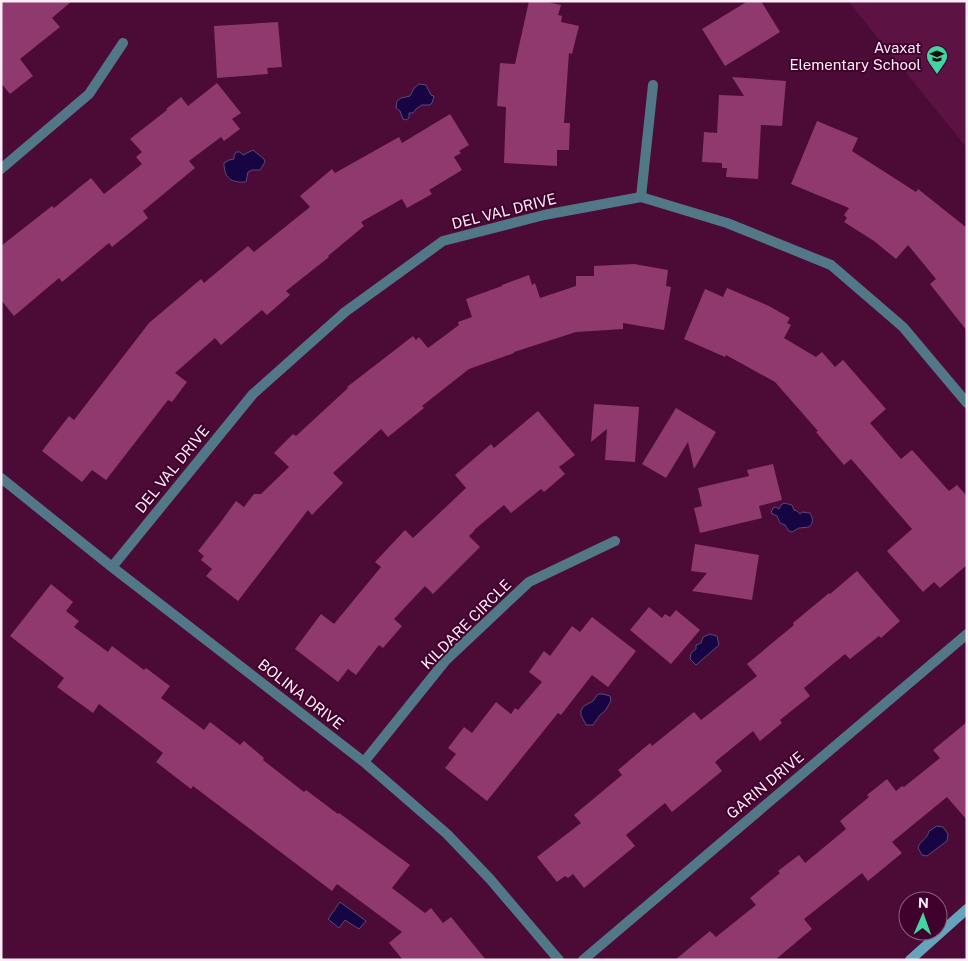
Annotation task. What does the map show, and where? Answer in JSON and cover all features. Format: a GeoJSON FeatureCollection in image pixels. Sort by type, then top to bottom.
{"type":"FeatureCollection","features":[{"type":"Feature","properties":{"kind":"street"},"geometry":{"type":"LineString","coordinates":[[1,169],[89,94],[123,43]]}},
{"type":"Feature","properties":{"kind":"street"},"geometry":{"type":"LineString","coordinates":[[641,197],[652,85]]}},
{"type":"Feature","properties":{"kind":"street","name":"DEL VAL DRIVE"},"geometry":{"type":"LineString","coordinates":[[112,566],[253,394],[345,312],[443,241],[544,215],[641,197],[727,223],[831,265],[903,327],[967,403]]}},
{"type":"Feature","properties":{"kind":"street","name":"BOLINA DRIVE"},"geometry":{"type":"LineString","coordinates":[[1,478],[364,762],[447,834],[490,879],[559,960]]}},
{"type":"Feature","properties":{"kind":"street","name":"KILDARE CIRCLE"},"geometry":{"type":"LineString","coordinates":[[364,762],[446,660],[529,582],[615,541]]}},
{"type":"Feature","properties":{"kind":"street","name":"GARIN DRIVE"},"geometry":{"type":"LineString","coordinates":[[583,960],[967,634]]}},
{"type":"Feature","properties":{"kind":"street"},"geometry":{"type":"LineString","coordinates":[[910,960],[967,909]]}},
{"type":"Feature","properties":{"kind":"shaded area","name":"Avaxat Elementary School"},"geometry":{"type":"Polygon","coordinates":[[[848,1],[967,1],[967,148],[848,1]]]}},
{"type":"Feature","properties":{"kind":"shaded area"},"geometry":{"type":"Polygon","coordinates":[[[419,84],[426,85],[431,95],[434,96],[432,103],[430,105],[422,105],[413,113],[409,113],[409,118],[403,119],[400,111],[396,108],[397,101],[410,96],[414,88],[419,84]]]}},
{"type":"Feature","properties":{"kind":"shaded area"},"geometry":{"type":"Polygon","coordinates":[[[253,150],[264,159],[265,162],[260,170],[248,172],[246,182],[236,182],[229,178],[225,172],[224,163],[234,159],[236,152],[240,152],[243,155],[253,150]]]}},
{"type":"Feature","properties":{"kind":"shaded area"},"geometry":{"type":"Polygon","coordinates":[[[784,503],[792,505],[794,510],[800,514],[802,512],[810,513],[812,524],[809,527],[799,528],[792,532],[789,531],[785,525],[780,523],[777,516],[771,513],[773,508],[779,509],[784,503]]]}},
{"type":"Feature","properties":{"kind":"shaded area"},"geometry":{"type":"Polygon","coordinates":[[[710,634],[717,636],[719,645],[696,665],[690,659],[691,653],[696,649],[696,645],[701,643],[703,637],[710,634]]]}},
{"type":"Feature","properties":{"kind":"shaded area"},"geometry":{"type":"Polygon","coordinates":[[[598,694],[610,696],[611,701],[593,725],[586,725],[581,715],[581,710],[593,701],[598,694]]]}},
{"type":"Feature","properties":{"kind":"shaded area"},"geometry":{"type":"Polygon","coordinates":[[[937,826],[943,827],[948,834],[947,841],[927,856],[922,855],[918,848],[920,844],[929,831],[937,826]]]}},
{"type":"Feature","properties":{"kind":"shaded area"},"geometry":{"type":"Polygon","coordinates":[[[340,902],[366,921],[359,929],[345,920],[339,928],[328,919],[340,902]]]}},
{"type":"Feature","properties":{"kind":"building"},"geometry":{"type":"Polygon","coordinates":[[[1,1],[72,1],[52,18],[60,27],[20,59],[33,76],[10,94],[1,83],[1,1]]]}},
{"type":"Feature","properties":{"kind":"building"},"geometry":{"type":"Polygon","coordinates":[[[529,1],[543,1],[561,5],[558,15],[562,16],[561,22],[579,26],[572,54],[569,53],[564,123],[570,123],[569,150],[557,150],[557,166],[504,163],[506,107],[497,106],[500,63],[515,64],[529,1]]]}},
{"type":"Feature","properties":{"kind":"building"},"geometry":{"type":"Polygon","coordinates":[[[748,1],[761,1],[780,32],[725,66],[702,29],[748,1]]]}},
{"type":"Feature","properties":{"kind":"building"},"geometry":{"type":"Polygon","coordinates":[[[278,22],[282,67],[267,68],[268,74],[217,78],[214,26],[278,22]]]}},
{"type":"Feature","properties":{"kind":"building"},"geometry":{"type":"Polygon","coordinates":[[[732,77],[786,81],[782,126],[761,125],[758,179],[726,177],[727,168],[722,168],[722,163],[702,162],[704,132],[717,133],[719,95],[744,96],[732,77]]]}},
{"type":"Feature","properties":{"kind":"building"},"geometry":{"type":"Polygon","coordinates":[[[217,83],[241,113],[232,119],[240,129],[224,141],[221,137],[189,161],[195,168],[143,211],[148,218],[112,247],[109,243],[62,282],[59,278],[14,316],[1,300],[1,246],[52,206],[54,208],[91,178],[104,194],[142,164],[136,157],[142,152],[130,139],[181,97],[188,106],[217,83]]]}},
{"type":"Feature","properties":{"kind":"building"},"geometry":{"type":"Polygon","coordinates":[[[450,114],[469,145],[459,151],[461,153],[454,157],[462,170],[429,190],[432,194],[407,208],[402,199],[361,222],[364,226],[286,291],[290,295],[267,315],[262,310],[221,345],[215,338],[175,373],[187,382],[172,402],[168,400],[106,480],[92,470],[82,482],[42,451],[69,416],[74,420],[149,323],[201,279],[204,283],[248,246],[254,252],[310,207],[300,196],[332,169],[335,173],[399,137],[402,143],[450,114]]]}},
{"type":"Feature","properties":{"kind":"building"},"geometry":{"type":"Polygon","coordinates":[[[817,121],[858,138],[852,151],[916,192],[918,189],[967,228],[967,331],[930,284],[936,279],[908,245],[896,259],[874,241],[844,222],[847,218],[844,215],[849,208],[791,184],[817,121]]]}},
{"type":"Feature","properties":{"kind":"building"},"geometry":{"type":"Polygon","coordinates":[[[634,264],[668,270],[666,286],[671,287],[664,330],[623,323],[623,329],[576,332],[469,369],[422,406],[424,408],[388,437],[381,429],[333,473],[343,483],[312,515],[308,510],[238,601],[206,576],[212,569],[201,560],[204,556],[198,551],[236,501],[244,507],[254,494],[261,494],[289,467],[274,453],[293,434],[296,436],[347,387],[413,336],[416,340],[419,337],[428,348],[459,325],[458,322],[472,317],[466,299],[529,275],[532,285],[535,283],[540,298],[576,286],[576,276],[594,276],[594,266],[634,264]]]}},
{"type":"Feature","properties":{"kind":"building"},"geometry":{"type":"Polygon","coordinates":[[[727,288],[769,306],[790,318],[787,323],[791,325],[784,338],[816,357],[822,352],[835,367],[843,360],[886,409],[870,423],[901,459],[912,450],[949,491],[957,485],[967,496],[967,565],[940,588],[934,582],[923,592],[887,551],[912,529],[851,459],[844,465],[816,432],[818,431],[775,382],[726,355],[725,357],[684,339],[705,289],[723,297],[727,288]]]}},
{"type":"Feature","properties":{"kind":"building"},"geometry":{"type":"Polygon","coordinates":[[[594,404],[639,407],[635,462],[605,460],[607,429],[591,442],[594,404]]]}},
{"type":"Feature","properties":{"kind":"building"},"geometry":{"type":"Polygon","coordinates":[[[676,408],[716,432],[694,469],[688,442],[666,478],[642,464],[676,408]]]}},
{"type":"Feature","properties":{"kind":"building"},"geometry":{"type":"Polygon","coordinates":[[[538,411],[575,455],[559,467],[565,474],[544,492],[541,489],[511,513],[504,505],[474,530],[469,536],[480,547],[433,594],[425,586],[394,619],[402,626],[383,648],[379,645],[356,675],[348,669],[338,682],[295,649],[321,614],[334,624],[381,567],[375,562],[405,530],[413,538],[466,488],[455,475],[491,444],[494,448],[538,411]]]}},
{"type":"Feature","properties":{"kind":"building"},"geometry":{"type":"Polygon","coordinates":[[[773,464],[782,500],[759,506],[762,518],[700,533],[694,508],[702,506],[698,488],[749,476],[747,470],[773,464]]]}},
{"type":"Feature","properties":{"kind":"building"},"geometry":{"type":"Polygon","coordinates":[[[695,544],[759,555],[752,600],[692,591],[707,573],[691,571],[695,544]]]}},
{"type":"Feature","properties":{"kind":"building"},"geometry":{"type":"Polygon","coordinates":[[[857,571],[900,621],[881,638],[879,636],[850,659],[845,654],[804,688],[810,696],[780,720],[782,723],[760,741],[753,731],[715,762],[722,771],[672,812],[665,803],[626,835],[635,846],[584,888],[573,874],[568,878],[565,876],[557,882],[537,857],[581,823],[574,815],[622,775],[618,770],[650,743],[652,746],[694,712],[701,720],[757,676],[747,664],[794,625],[793,623],[857,571]]]}},
{"type":"Feature","properties":{"kind":"building"},"geometry":{"type":"Polygon","coordinates":[[[51,584],[73,602],[66,611],[79,621],[74,627],[108,652],[112,646],[144,670],[146,668],[170,686],[161,698],[204,730],[210,722],[240,745],[244,741],[264,758],[263,760],[304,792],[306,790],[410,865],[392,888],[425,913],[431,908],[443,923],[451,917],[486,960],[403,960],[389,943],[402,932],[337,884],[332,891],[193,786],[191,789],[156,762],[163,753],[99,704],[93,713],[57,687],[64,678],[10,636],[51,584]]]}},
{"type":"Feature","properties":{"kind":"building"},"geometry":{"type":"Polygon","coordinates":[[[649,607],[662,618],[665,614],[670,617],[676,610],[700,630],[671,664],[630,630],[649,607]]]}},
{"type":"Feature","properties":{"kind":"building"},"geometry":{"type":"Polygon","coordinates":[[[592,617],[636,651],[608,687],[592,675],[561,715],[558,713],[487,801],[445,768],[456,754],[448,748],[464,727],[472,733],[496,702],[511,714],[515,708],[518,710],[542,682],[529,672],[544,651],[550,656],[572,626],[580,632],[592,617]]]}},
{"type":"Feature","properties":{"kind":"building"},"geometry":{"type":"Polygon","coordinates":[[[967,722],[967,820],[947,797],[892,842],[902,853],[868,881],[862,873],[804,919],[812,929],[775,960],[675,960],[710,931],[716,937],[756,905],[750,898],[780,873],[778,871],[799,855],[805,863],[846,829],[840,821],[887,779],[896,791],[902,786],[904,787],[940,758],[933,750],[967,722]]]}},
{"type":"Feature","properties":{"kind":"place","name":"Avaxat Elementary School"},"geometry":{"type":"Point","coordinates":[937,75]}}]}
